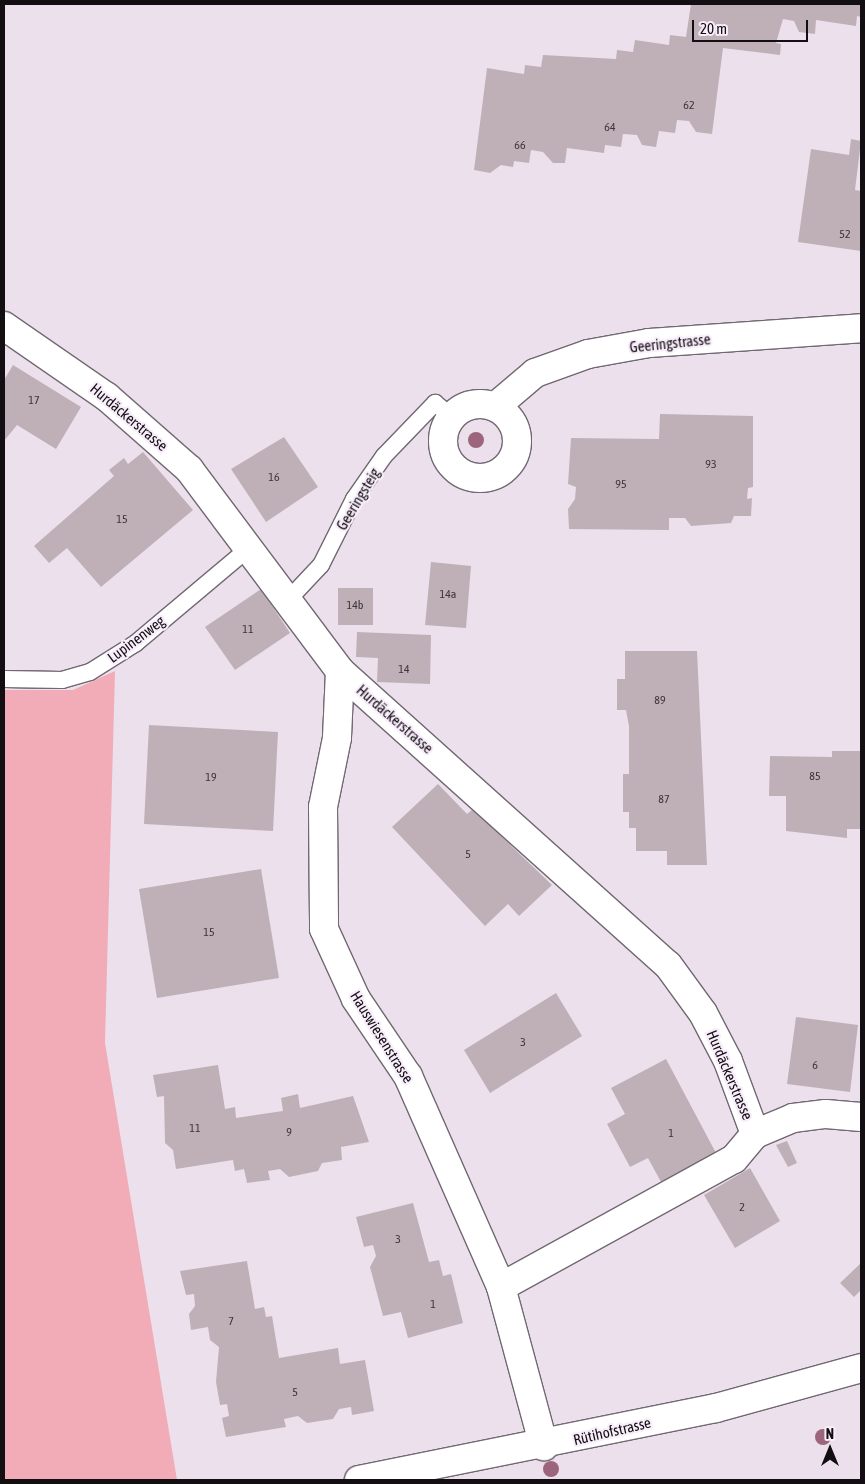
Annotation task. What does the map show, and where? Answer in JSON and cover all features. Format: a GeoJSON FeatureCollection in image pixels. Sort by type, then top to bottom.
{"type":"FeatureCollection","features":[{"type":"Feature","properties":{"kind":"street","name":"Hurdäckerstrasse"},"geometry":{"type":"LineString","coordinates":[[4,326],[107,397],[189,468],[340,671],[668,965],[711,1029],[756,1134]]}},
{"type":"Feature","properties":{"kind":"street","name":"Geeringstrasse"},"geometry":{"type":"LineString","coordinates":[[495,407],[535,373],[588,354],[650,343],[861,328]]}},
{"type":"Feature","properties":{"kind":"street"},"geometry":{"type":"LineString","coordinates":[[472,405],[495,407],[516,428],[518,444],[513,458],[489,477],[459,471],[449,460],[444,445],[443,410],[472,405]]}},
{"type":"Feature","properties":{"kind":"street","name":"Hauswiesenstrasse"},"geometry":{"type":"LineString","coordinates":[[340,671],[337,738],[323,807],[324,929],[356,999],[408,1076],[501,1287],[544,1446]]}},
{"type":"Feature","properties":{"kind":"street","name":"Hurdäckerstrasse"},"geometry":{"type":"LineString","coordinates":[[501,1287],[734,1159],[756,1134],[793,1118],[826,1114],[861,1117]]}},
{"type":"Feature","properties":{"kind":"street","name":"Rütihofstrasse"},"geometry":{"type":"LineString","coordinates":[[359,1480],[544,1446],[716,1408],[861,1368]]}},
{"type":"Feature","properties":{"kind":"lane","name":"Geeringsteig"},"geometry":{"type":"LineString","coordinates":[[288,600],[321,565],[354,499],[384,456],[443,410]]}},
{"type":"Feature","properties":{"kind":"lane","name":"Lupinenweg"},"geometry":{"type":"LineString","coordinates":[[4,679],[62,680],[90,672],[136,643],[249,548]]}},
{"type":"Feature","properties":{"kind":"shaded area"},"geometry":{"type":"Polygon","coordinates":[[[115,671],[105,1043],[177,1480],[4,1480],[4,690],[73,690],[115,671]]]}},
{"type":"Feature","properties":{"kind":"building"},"geometry":{"type":"Polygon","coordinates":[[[691,4],[861,4],[861,17],[857,16],[856,26],[816,20],[815,34],[799,32],[794,21],[783,19],[776,43],[781,44],[780,55],[723,48],[712,134],[696,132],[689,121],[677,120],[675,133],[659,131],[656,147],[642,145],[637,135],[623,134],[621,147],[605,145],[604,153],[567,148],[565,163],[553,163],[543,152],[531,150],[529,163],[514,161],[513,167],[501,165],[490,173],[474,170],[487,68],[524,74],[525,65],[541,67],[543,55],[616,59],[617,50],[633,52],[635,40],[669,45],[670,35],[686,37],[691,4]]]}},
{"type":"Feature","properties":{"kind":"building"},"geometry":{"type":"Polygon","coordinates":[[[851,139],[861,141],[855,190],[861,191],[861,251],[798,242],[811,149],[849,155],[851,139]]]}},
{"type":"Feature","properties":{"kind":"building"},"geometry":{"type":"Polygon","coordinates":[[[13,365],[81,407],[56,449],[17,425],[4,441],[4,380],[13,365]]]}},
{"type":"Feature","properties":{"kind":"building"},"geometry":{"type":"Polygon","coordinates":[[[660,414],[753,416],[753,487],[748,488],[747,499],[752,498],[751,516],[734,516],[731,523],[691,526],[685,518],[669,518],[669,530],[569,529],[568,509],[575,499],[576,487],[568,484],[571,438],[659,439],[660,414]]]}},
{"type":"Feature","properties":{"kind":"building"},"geometry":{"type":"Polygon","coordinates":[[[284,437],[318,487],[266,522],[231,469],[284,437]]]}},
{"type":"Feature","properties":{"kind":"building"},"geometry":{"type":"Polygon","coordinates":[[[143,452],[193,510],[101,587],[67,548],[49,563],[34,546],[114,476],[109,470],[124,458],[128,464],[143,452]]]}},
{"type":"Feature","properties":{"kind":"building"},"geometry":{"type":"Polygon","coordinates":[[[431,562],[471,566],[466,628],[425,625],[431,562]]]}},
{"type":"Feature","properties":{"kind":"building"},"geometry":{"type":"Polygon","coordinates":[[[338,588],[373,588],[373,625],[338,625],[338,588]]]}},
{"type":"Feature","properties":{"kind":"building"},"geometry":{"type":"Polygon","coordinates":[[[261,589],[290,633],[235,670],[205,627],[261,589]]]}},
{"type":"Feature","properties":{"kind":"building"},"geometry":{"type":"Polygon","coordinates":[[[357,632],[431,635],[430,684],[377,682],[378,658],[356,657],[357,632]]]}},
{"type":"Feature","properties":{"kind":"building"},"geometry":{"type":"Polygon","coordinates":[[[625,651],[697,651],[707,865],[667,865],[667,851],[636,851],[636,828],[629,828],[629,812],[623,812],[623,774],[629,774],[629,726],[626,710],[617,710],[617,679],[625,679],[625,651]]]}},
{"type":"Feature","properties":{"kind":"building"},"geometry":{"type":"Polygon","coordinates":[[[149,725],[278,732],[273,831],[144,824],[149,725]]]}},
{"type":"Feature","properties":{"kind":"building"},"geometry":{"type":"Polygon","coordinates":[[[832,751],[861,751],[861,829],[847,829],[847,838],[786,831],[786,796],[769,796],[770,756],[832,757],[832,751]]]}},
{"type":"Feature","properties":{"kind":"building"},"geometry":{"type":"Polygon","coordinates":[[[438,784],[467,814],[473,809],[552,885],[519,916],[508,904],[485,926],[392,827],[438,784]]]}},
{"type":"Feature","properties":{"kind":"building"},"geometry":{"type":"Polygon","coordinates":[[[261,869],[279,978],[157,998],[139,889],[261,869]]]}},
{"type":"Feature","properties":{"kind":"building"},"geometry":{"type":"Polygon","coordinates":[[[556,993],[582,1036],[490,1093],[464,1050],[556,993]]]}},
{"type":"Feature","properties":{"kind":"building"},"geometry":{"type":"Polygon","coordinates":[[[796,1017],[858,1025],[850,1092],[787,1084],[796,1017]]]}},
{"type":"Feature","properties":{"kind":"building"},"geometry":{"type":"Polygon","coordinates":[[[666,1059],[716,1153],[661,1182],[648,1158],[630,1167],[607,1124],[625,1114],[611,1088],[666,1059]]]}},
{"type":"Feature","properties":{"kind":"building"},"geometry":{"type":"Polygon","coordinates":[[[218,1065],[225,1109],[235,1107],[236,1118],[283,1111],[281,1098],[298,1094],[300,1108],[353,1096],[369,1142],[341,1147],[342,1160],[322,1163],[318,1171],[289,1177],[280,1169],[268,1171],[270,1180],[247,1183],[244,1169],[235,1171],[233,1160],[176,1169],[173,1150],[165,1143],[164,1096],[157,1097],[153,1075],[218,1065]]]}},
{"type":"Feature","properties":{"kind":"building"},"geometry":{"type":"Polygon","coordinates":[[[787,1141],[797,1163],[788,1167],[776,1145],[787,1141]]]}},
{"type":"Feature","properties":{"kind":"building"},"geometry":{"type":"Polygon","coordinates":[[[750,1168],[780,1221],[735,1248],[704,1195],[750,1168]]]}},
{"type":"Feature","properties":{"kind":"building"},"geometry":{"type":"Polygon","coordinates":[[[413,1203],[429,1262],[439,1260],[443,1276],[451,1274],[463,1323],[408,1338],[401,1312],[383,1316],[370,1267],[376,1256],[373,1245],[364,1247],[356,1217],[413,1203]]]}},
{"type":"Feature","properties":{"kind":"building"},"geometry":{"type":"Polygon","coordinates":[[[247,1261],[255,1309],[264,1307],[266,1317],[272,1316],[279,1358],[338,1348],[340,1364],[365,1360],[374,1411],[352,1415],[351,1407],[339,1409],[333,1419],[307,1423],[298,1416],[284,1419],[286,1427],[226,1437],[222,1418],[229,1416],[227,1404],[220,1405],[216,1382],[219,1347],[210,1340],[208,1327],[191,1330],[189,1314],[195,1306],[194,1294],[186,1295],[180,1271],[247,1261]]]}},
{"type":"Feature","properties":{"kind":"building"},"geometry":{"type":"Polygon","coordinates":[[[861,1263],[861,1290],[854,1297],[840,1283],[861,1263]]]}}]}
